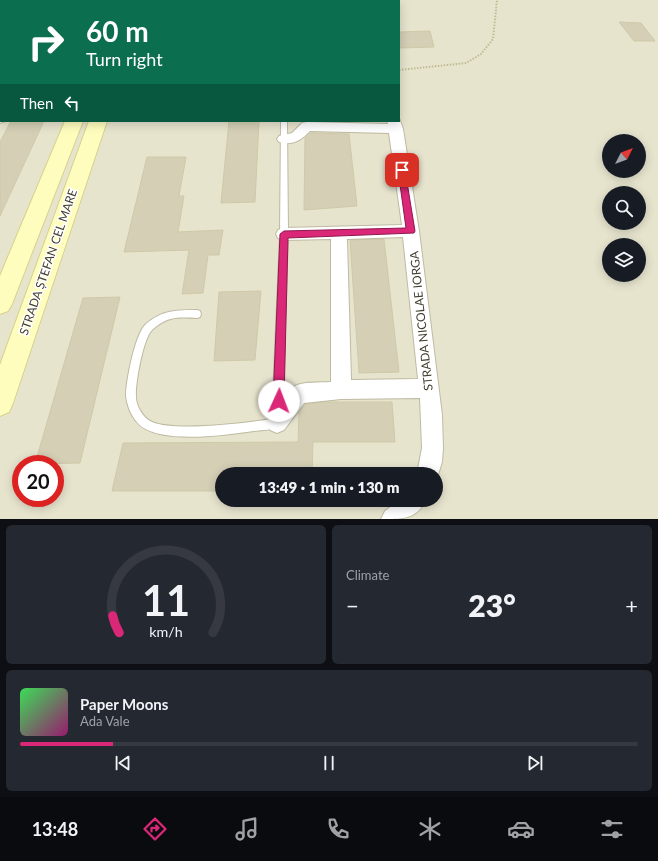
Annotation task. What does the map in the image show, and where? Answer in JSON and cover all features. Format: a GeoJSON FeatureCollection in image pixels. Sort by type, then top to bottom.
{"type":"FeatureCollection","features":[{"type":"Feature","properties":{"kind":"main road","name":"STRADA ȘTEFAN CEL MARE"},"geometry":{"type":"LineString","coordinates":[[0,304],[74,122]]}},
{"type":"Feature","properties":{"kind":"main road","name":"STRADA ȘTEFAN CEL MARE"},"geometry":{"type":"LineString","coordinates":[[0,403],[98,122]]}},
{"type":"Feature","properties":{"kind":"street"},"geometry":{"type":"LineString","coordinates":[[284,139],[296,137],[307,126],[395,125]]}},
{"type":"Feature","properties":{"kind":"street","name":"STRADA NICOLAE IORGA"},"geometry":{"type":"LineString","coordinates":[[395,125],[411,231],[428,388],[432,442],[430,467]]}},
{"type":"Feature","properties":{"kind":"street"},"geometry":{"type":"LineString","coordinates":[[284,234],[411,231]]}},
{"type":"Feature","properties":{"kind":"street"},"geometry":{"type":"LineString","coordinates":[[339,233],[341,390]]}},
{"type":"Feature","properties":{"kind":"street"},"geometry":{"type":"LineString","coordinates":[[277,423],[299,394],[341,390],[428,388]]}},
{"type":"Feature","properties":{"kind":"street"},"geometry":{"type":"LineString","coordinates":[[393,519],[410,507]]}},
{"type":"Feature","properties":{"kind":"lane"},"geometry":{"type":"LineString","coordinates":[[197,314],[171,314],[155,323],[144,332],[131,397],[136,415],[150,426],[166,431],[255,427],[277,423],[284,234],[284,122]]}},
{"type":"Feature","properties":{"kind":"path"},"geometry":{"type":"LineString","coordinates":[[400,70],[466,63],[481,54],[493,39],[497,0]]}},
{"type":"Feature","properties":{"kind":"shaded area"},"geometry":{"type":"Polygon","coordinates":[[[400,0],[658,0],[658,519],[0,519],[0,122],[400,122],[400,0]]]}},
{"type":"Feature","properties":{"kind":"building"},"geometry":{"type":"Polygon","coordinates":[[[619,22],[641,23],[655,41],[634,41],[619,22]]]}},
{"type":"Feature","properties":{"kind":"building"},"geometry":{"type":"Polygon","coordinates":[[[430,31],[434,47],[400,48],[400,32],[430,31]]]}},
{"type":"Feature","properties":{"kind":"building"},"geometry":{"type":"Polygon","coordinates":[[[10,122],[44,122],[0,216],[0,142],[10,122]]]}},
{"type":"Feature","properties":{"kind":"building"},"geometry":{"type":"Polygon","coordinates":[[[229,122],[259,122],[255,202],[221,203],[229,122]]]}},
{"type":"Feature","properties":{"kind":"building"},"geometry":{"type":"Polygon","coordinates":[[[311,133],[349,134],[357,206],[304,210],[305,138],[311,133]]]}},
{"type":"Feature","properties":{"kind":"building"},"geometry":{"type":"Polygon","coordinates":[[[147,157],[186,157],[179,196],[184,196],[178,232],[223,230],[219,255],[208,255],[203,293],[182,294],[189,250],[124,252],[147,157]]]}},
{"type":"Feature","properties":{"kind":"building"},"geometry":{"type":"Polygon","coordinates":[[[384,239],[399,372],[359,373],[350,240],[384,239]]]}},
{"type":"Feature","properties":{"kind":"building"},"geometry":{"type":"Polygon","coordinates":[[[261,291],[255,360],[214,361],[219,292],[261,291]]]}},
{"type":"Feature","properties":{"kind":"building"},"geometry":{"type":"Polygon","coordinates":[[[120,297],[80,463],[64,463],[64,455],[38,455],[83,298],[120,297]]]}},
{"type":"Feature","properties":{"kind":"building"},"geometry":{"type":"Polygon","coordinates":[[[324,402],[392,402],[395,442],[313,442],[312,467],[215,467],[215,491],[112,491],[123,443],[298,442],[299,412],[305,404],[324,402]]]}},
{"type":"Feature","properties":{"kind":"route"},"geometry":{"type":"LineString","coordinates":[[279,401],[284,234],[411,231],[402,170]]}}]}
